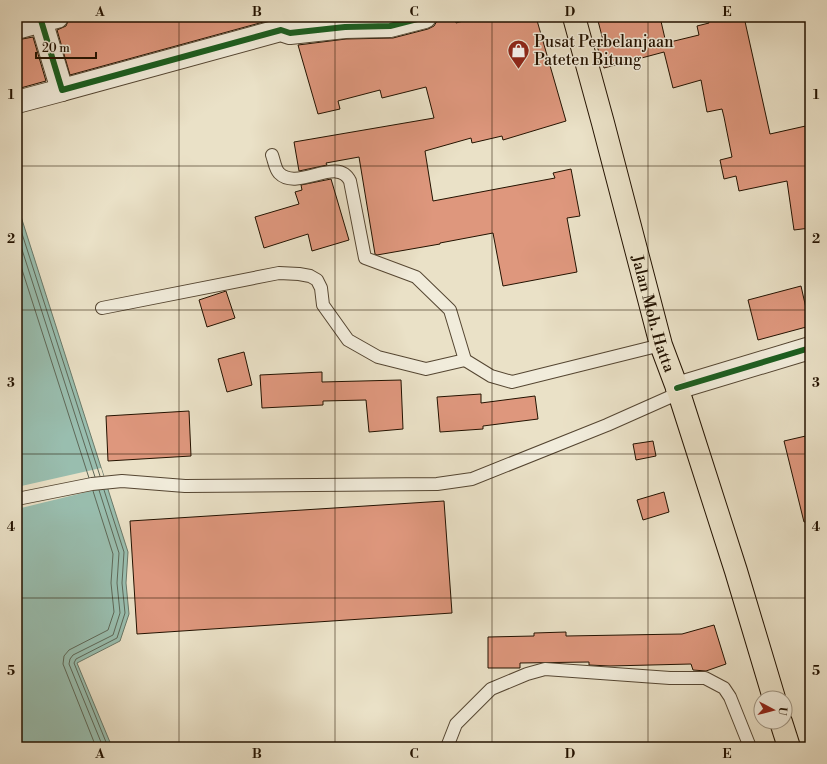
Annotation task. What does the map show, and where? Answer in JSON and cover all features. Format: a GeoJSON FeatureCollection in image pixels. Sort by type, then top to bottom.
{"type":"FeatureCollection","features":[{"type":"Feature","properties":{"kind":"highway","name":"Jalan Moh. Hatta"},"geometry":{"type":"LineString","coordinates":[[574,17],[662,345],[734,564],[772,690]]}},
{"type":"Feature","properties":{"kind":"highway"},"geometry":{"type":"LineString","coordinates":[[784,730],[789,747]]}},
{"type":"Feature","properties":{"kind":"street"},"geometry":{"type":"LineString","coordinates":[[17,102],[62,90],[279,23],[290,32],[345,27],[366,22],[390,26],[425,17]]}},
{"type":"Feature","properties":{"kind":"street"},"geometry":{"type":"LineString","coordinates":[[17,28],[46,19],[62,90]]}},
{"type":"Feature","properties":{"kind":"street"},"geometry":{"type":"LineString","coordinates":[[678,391],[810,348]]}},
{"type":"Feature","properties":{"kind":"lane"},"geometry":{"type":"LineString","coordinates":[[272,155],[278,172],[284,177],[292,179],[318,173],[341,171],[347,174],[350,180],[365,258],[416,277],[450,310],[465,360],[491,376],[512,382],[662,345]]}},
{"type":"Feature","properties":{"kind":"lane"},"geometry":{"type":"LineString","coordinates":[[102,308],[279,273],[299,274],[310,276],[317,280],[321,288],[323,305],[348,340],[378,357],[426,369],[465,360]]}},
{"type":"Feature","properties":{"kind":"lane"},"geometry":{"type":"LineString","coordinates":[[17,499],[92,484],[122,481],[185,486],[437,484],[472,479],[607,425],[678,391]]}},
{"type":"Feature","properties":{"kind":"lane"},"geometry":{"type":"LineString","coordinates":[[447,747],[456,724],[491,689],[527,674],[545,669],[670,678],[705,678],[724,688],[730,697],[750,747]]}},
{"type":"Feature","properties":{"kind":"water"},"geometry":{"type":"Polygon","coordinates":[[[17,204],[128,552],[126,583],[129,614],[120,641],[77,663],[112,747],[17,747],[17,204]]]}},
{"type":"Feature","properties":{"kind":"pier"},"geometry":{"type":"Polygon","coordinates":[[[101,468],[107,487],[17,509],[17,487],[101,468]]]}},
{"type":"Feature","properties":{"kind":"building"},"geometry":{"type":"Polygon","coordinates":[[[76,17],[321,17],[291,20],[278,18],[70,75],[57,30],[66,26],[69,19],[76,17]]]}},
{"type":"Feature","properties":{"kind":"building"},"geometry":{"type":"Polygon","coordinates":[[[437,17],[455,17],[456,23],[477,17],[536,17],[566,121],[503,140],[502,136],[472,143],[471,138],[425,151],[433,201],[555,178],[553,173],[571,169],[580,216],[567,218],[577,272],[503,286],[493,233],[377,255],[375,254],[359,157],[326,163],[327,165],[299,171],[294,142],[434,118],[426,87],[382,98],[380,90],[338,101],[340,109],[318,114],[298,45],[346,39],[393,38],[428,29],[434,26],[437,21],[437,17]]]}},
{"type":"Feature","properties":{"kind":"building"},"geometry":{"type":"Polygon","coordinates":[[[597,17],[660,17],[666,43],[699,35],[697,26],[709,23],[708,17],[744,17],[770,134],[810,125],[810,228],[794,230],[787,181],[739,191],[736,176],[724,179],[720,160],[732,157],[724,117],[722,109],[707,112],[701,80],[673,88],[664,52],[604,68],[597,46],[604,44],[597,17]]]}},
{"type":"Feature","properties":{"kind":"building"},"geometry":{"type":"Polygon","coordinates":[[[33,37],[46,81],[17,89],[17,40],[33,37]]]}},
{"type":"Feature","properties":{"kind":"building"},"geometry":{"type":"Polygon","coordinates":[[[331,179],[349,240],[312,251],[308,234],[264,248],[255,217],[299,204],[295,192],[302,190],[301,185],[331,179]]]}},
{"type":"Feature","properties":{"kind":"building"},"geometry":{"type":"Polygon","coordinates":[[[801,286],[810,326],[758,340],[748,300],[801,286]]]}},
{"type":"Feature","properties":{"kind":"building"},"geometry":{"type":"Polygon","coordinates":[[[226,291],[235,318],[207,327],[199,300],[226,291]]]}},
{"type":"Feature","properties":{"kind":"building"},"geometry":{"type":"Polygon","coordinates":[[[244,352],[252,385],[227,392],[218,359],[244,352]]]}},
{"type":"Feature","properties":{"kind":"building"},"geometry":{"type":"Polygon","coordinates":[[[322,372],[322,382],[401,380],[403,429],[369,432],[366,400],[323,401],[323,405],[262,408],[260,375],[322,372]]]}},
{"type":"Feature","properties":{"kind":"building"},"geometry":{"type":"Polygon","coordinates":[[[481,394],[481,403],[535,396],[538,419],[483,426],[483,429],[440,432],[437,397],[481,394]]]}},
{"type":"Feature","properties":{"kind":"building"},"geometry":{"type":"Polygon","coordinates":[[[189,411],[191,456],[108,461],[106,416],[189,411]]]}},
{"type":"Feature","properties":{"kind":"building"},"geometry":{"type":"Polygon","coordinates":[[[810,435],[810,522],[804,522],[784,441],[810,435]]]}},
{"type":"Feature","properties":{"kind":"building"},"geometry":{"type":"Polygon","coordinates":[[[653,441],[656,456],[636,460],[633,444],[653,441]]]}},
{"type":"Feature","properties":{"kind":"building"},"geometry":{"type":"Polygon","coordinates":[[[664,492],[669,512],[643,520],[637,500],[664,492]]]}},
{"type":"Feature","properties":{"kind":"building"},"geometry":{"type":"Polygon","coordinates":[[[444,501],[452,613],[137,634],[130,521],[444,501]]]}},
{"type":"Feature","properties":{"kind":"building"},"geometry":{"type":"Polygon","coordinates":[[[714,625],[726,664],[706,671],[693,670],[691,664],[610,666],[589,665],[589,662],[520,663],[520,668],[488,668],[488,637],[534,636],[534,633],[566,632],[566,636],[682,634],[714,625]]]}},
{"type":"Feature","properties":{"kind":"cycle path"},"geometry":{"type":"LineString","coordinates":[[40,17],[62,90],[281,30],[290,33],[345,27],[390,26],[425,17]]}},
{"type":"Feature","properties":{"kind":"cycle path"},"geometry":{"type":"LineString","coordinates":[[677,388],[810,348]]}},
{"type":"Feature","properties":{"kind":"place","name":"Pusat Perbelanjaan Pateten Bitung"},"geometry":{"type":"Point","coordinates":[518,70]}}]}
